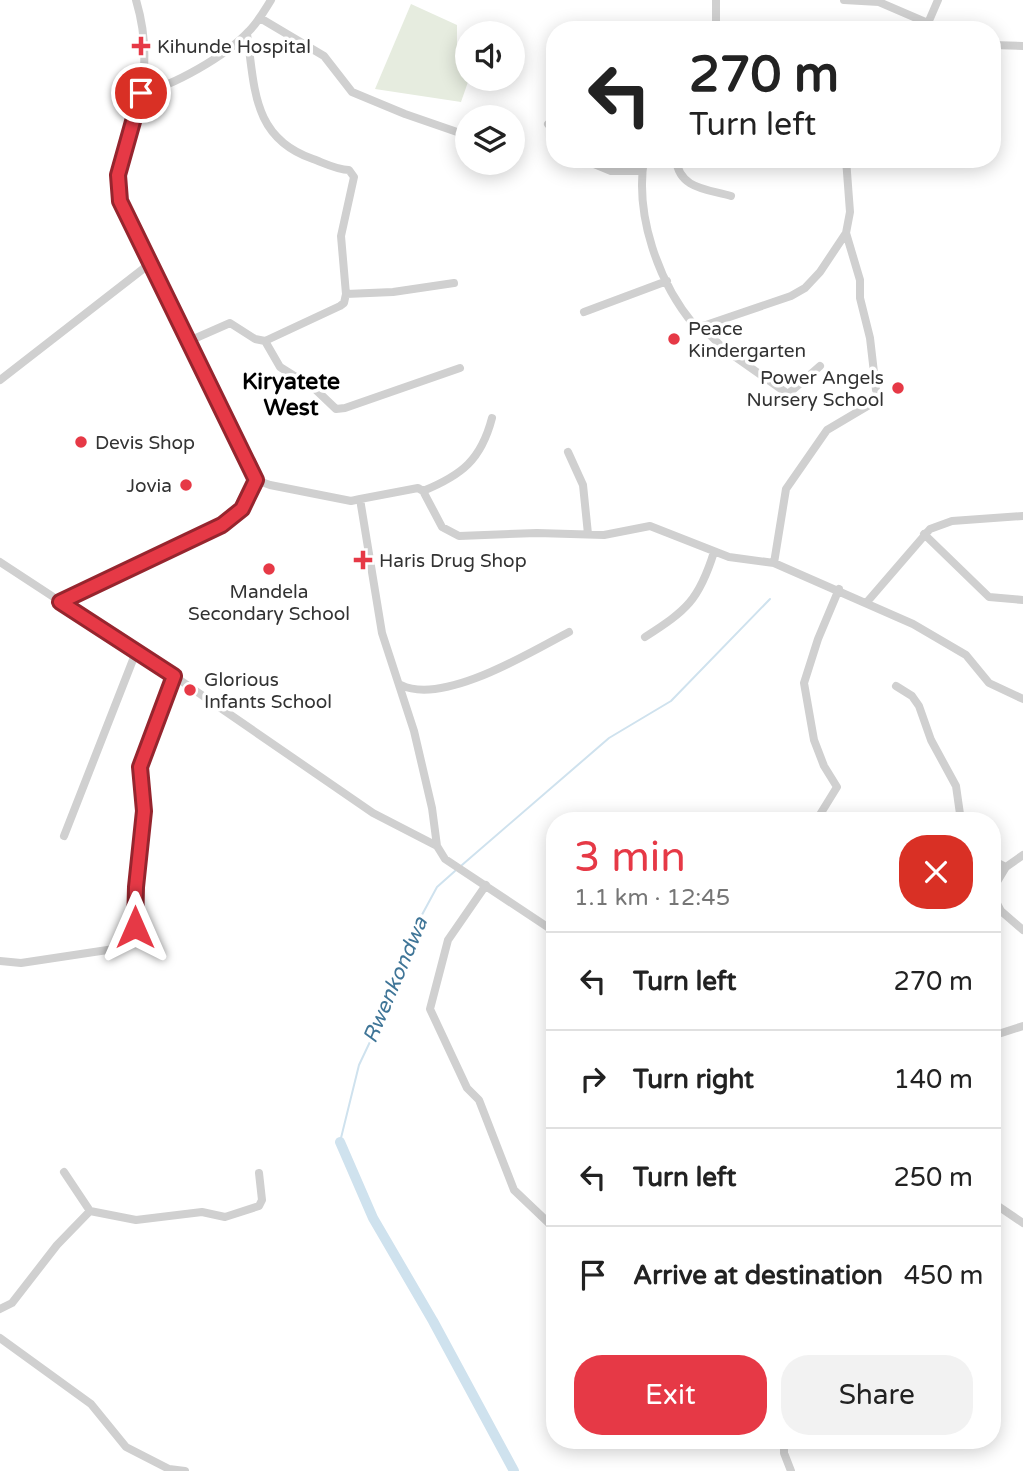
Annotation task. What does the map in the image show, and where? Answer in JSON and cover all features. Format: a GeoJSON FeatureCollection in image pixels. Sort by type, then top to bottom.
{"type":"FeatureCollection","features":[{"type":"Feature","properties":{"kind":"street"},"geometry":{"type":"LineString","coordinates":[[136,0],[145,43],[146,65],[117,183],[120,201],[256,480],[351,501],[414,488],[423,491],[451,480],[466,468],[482,447],[492,418]]}},
{"type":"Feature","properties":{"kind":"street"},"geometry":{"type":"LineString","coordinates":[[141,93],[164,87],[209,61],[247,34],[271,0]]}},
{"type":"Feature","properties":{"kind":"street"},"geometry":{"type":"LineString","coordinates":[[716,0],[716,21]]}},
{"type":"Feature","properties":{"kind":"street"},"geometry":{"type":"LineString","coordinates":[[716,15],[722,0]]}},
{"type":"Feature","properties":{"kind":"street"},"geometry":{"type":"LineString","coordinates":[[844,0],[879,2],[916,21]]}},
{"type":"Feature","properties":{"kind":"street"},"geometry":{"type":"LineString","coordinates":[[928,21],[938,0]]}},
{"type":"Feature","properties":{"kind":"street"},"geometry":{"type":"LineString","coordinates":[[260,18],[324,56],[352,92],[455,131]]}},
{"type":"Feature","properties":{"kind":"street"},"geometry":{"type":"LineString","coordinates":[[189,341],[230,323],[255,339],[265,341],[340,306],[344,303],[346,293],[341,236],[354,177],[349,170],[301,155],[270,130],[258,107],[247,34]]}},
{"type":"Feature","properties":{"kind":"street"},"geometry":{"type":"LineString","coordinates":[[1001,45],[1023,46]]}},
{"type":"Feature","properties":{"kind":"street"},"geometry":{"type":"LineString","coordinates":[[604,168],[611,171],[642,171]]}},
{"type":"Feature","properties":{"kind":"street"},"geometry":{"type":"LineString","coordinates":[[642,168],[645,218],[667,281],[691,321],[701,326],[724,349],[788,394],[820,366]]}},
{"type":"Feature","properties":{"kind":"street"},"geometry":{"type":"LineString","coordinates":[[678,168],[686,183],[731,196]]}},
{"type":"Feature","properties":{"kind":"street"},"geometry":{"type":"LineString","coordinates":[[701,326],[798,292],[820,272],[846,233],[850,212],[847,168]]}},
{"type":"Feature","properties":{"kind":"street"},"geometry":{"type":"LineString","coordinates":[[774,563],[786,489],[791,480],[827,430],[881,398],[876,390],[870,338],[860,298],[860,280],[846,233]]}},
{"type":"Feature","properties":{"kind":"street"},"geometry":{"type":"LineString","coordinates":[[0,380],[152,262]]}},
{"type":"Feature","properties":{"kind":"street"},"geometry":{"type":"LineString","coordinates":[[584,312],[667,281]]}},
{"type":"Feature","properties":{"kind":"street"},"geometry":{"type":"LineString","coordinates":[[346,293],[393,292],[454,283]]}},
{"type":"Feature","properties":{"kind":"street"},"geometry":{"type":"LineString","coordinates":[[265,341],[280,367],[315,389],[336,409],[460,368]]}},
{"type":"Feature","properties":{"kind":"street"},"geometry":{"type":"LineString","coordinates":[[568,452],[583,485],[588,534]]}},
{"type":"Feature","properties":{"kind":"street"},"geometry":{"type":"LineString","coordinates":[[60,602],[222,525],[242,509],[256,480]]}},
{"type":"Feature","properties":{"kind":"street"},"geometry":{"type":"LineString","coordinates":[[423,491],[442,527],[459,536],[615,534],[650,526],[714,552],[774,563],[839,589],[913,624],[966,655],[989,683],[1023,699]]}},
{"type":"Feature","properties":{"kind":"street"},"geometry":{"type":"LineString","coordinates":[[360,499],[382,633],[401,685],[432,808],[437,846],[445,859],[546,926]]}},
{"type":"Feature","properties":{"kind":"street"},"geometry":{"type":"LineString","coordinates":[[867,602],[924,534],[935,526],[952,521],[1023,516]]}},
{"type":"Feature","properties":{"kind":"street"},"geometry":{"type":"LineString","coordinates":[[924,534],[989,597],[1023,600]]}},
{"type":"Feature","properties":{"kind":"street"},"geometry":{"type":"LineString","coordinates":[[645,637],[674,618],[698,595],[714,552]]}},
{"type":"Feature","properties":{"kind":"street"},"geometry":{"type":"LineString","coordinates":[[0,562],[174,676],[373,813],[437,846]]}},
{"type":"Feature","properties":{"kind":"street"},"geometry":{"type":"LineString","coordinates":[[822,812],[837,787],[824,766],[814,740],[804,683],[818,639],[839,589]]}},
{"type":"Feature","properties":{"kind":"street"},"geometry":{"type":"LineString","coordinates":[[401,685],[413,691],[425,690],[481,677],[569,632]]}},
{"type":"Feature","properties":{"kind":"street"},"geometry":{"type":"LineString","coordinates":[[64,836],[136,652]]}},
{"type":"Feature","properties":{"kind":"street"},"geometry":{"type":"LineString","coordinates":[[0,961],[21,963],[114,949],[126,941],[135,927],[144,811],[140,767],[174,676]]}},
{"type":"Feature","properties":{"kind":"street"},"geometry":{"type":"LineString","coordinates":[[896,686],[912,696],[921,710],[931,740],[956,786],[960,812]]}},
{"type":"Feature","properties":{"kind":"street"},"geometry":{"type":"LineString","coordinates":[[1001,876],[1006,867],[1023,855]]}},
{"type":"Feature","properties":{"kind":"street"},"geometry":{"type":"LineString","coordinates":[[1001,864],[1006,867]]}},
{"type":"Feature","properties":{"kind":"street"},"geometry":{"type":"LineString","coordinates":[[486,886],[451,934],[430,1009],[467,1088],[479,1100],[514,1190],[546,1220]]}},
{"type":"Feature","properties":{"kind":"street"},"geometry":{"type":"LineString","coordinates":[[1001,911],[1023,930]]}},
{"type":"Feature","properties":{"kind":"street"},"geometry":{"type":"LineString","coordinates":[[1001,1033],[1023,1026]]}},
{"type":"Feature","properties":{"kind":"street"},"geometry":{"type":"LineString","coordinates":[[64,1172],[90,1210],[136,1220],[202,1212],[228,1217],[261,1203],[259,1173]]}},
{"type":"Feature","properties":{"kind":"street"},"geometry":{"type":"LineString","coordinates":[[1001,1208],[1023,1223]]}},
{"type":"Feature","properties":{"kind":"street"},"geometry":{"type":"LineString","coordinates":[[0,1309],[12,1303],[57,1245],[90,1210]]}},
{"type":"Feature","properties":{"kind":"street"},"geometry":{"type":"LineString","coordinates":[[0,1338],[91,1404],[126,1447],[169,1469],[185,1471]]}},
{"type":"Feature","properties":{"kind":"street"},"geometry":{"type":"LineString","coordinates":[[784,1449],[791,1471]]}},
{"type":"Feature","properties":{"kind":"shaded area"},"geometry":{"type":"Polygon","coordinates":[[[411,4],[455,24],[455,91],[465,91],[461,102],[375,89],[411,4]]]}},
{"type":"Feature","properties":{"kind":"waterway","name":"Rwenkondwa"},"geometry":{"type":"LineString","coordinates":[[462,865],[609,738],[671,701],[770,599]]}},
{"type":"Feature","properties":{"kind":"waterway","name":"Rwenkondwa"},"geometry":{"type":"LineString","coordinates":[[340,1142],[359,1065],[386,1008],[404,948],[437,887],[455,871]]}},
{"type":"Feature","properties":{"kind":"waterway","name":"Rwenkondwa"},"geometry":{"type":"LineString","coordinates":[[340,1142],[373,1218],[433,1321],[514,1471]]}},
{"type":"Feature","properties":{"kind":"place","name":"Kihunde Hospital"},"geometry":{"type":"Point","coordinates":[141,46]}},
{"type":"Feature","properties":{"kind":"place","name":"Peace Kindergarten"},"geometry":{"type":"Point","coordinates":[674,339]}},
{"type":"Feature","properties":{"kind":"place","name":"Power Angels Nursery School"},"geometry":{"type":"Point","coordinates":[898,388]}},
{"type":"Feature","properties":{"kind":"place","name":"Devis Shop"},"geometry":{"type":"Point","coordinates":[81,442]}},
{"type":"Feature","properties":{"kind":"place","name":"Jovia"},"geometry":{"type":"Point","coordinates":[186,485]}},
{"type":"Feature","properties":{"kind":"place","name":"Haris Drug Shop"},"geometry":{"type":"Point","coordinates":[363,560]}},
{"type":"Feature","properties":{"kind":"place","name":"Mandela Secondary School"},"geometry":{"type":"Point","coordinates":[269,569]}},
{"type":"Feature","properties":{"kind":"place","name":"Glorious Infants School"},"geometry":{"type":"Point","coordinates":[190,690]}},
{"type":"Feature","properties":{"kind":"district","name":"Kiryatete West"},"geometry":{"type":"Point","coordinates":[291,394]}},
{"type":"Feature","properties":{"kind":"route"},"geometry":{"type":"LineString","coordinates":[[135,927],[144,811],[140,767],[174,676],[80,618],[60,602],[235,517],[247,501],[256,480],[120,201],[118,175],[141,93]]}}]}
